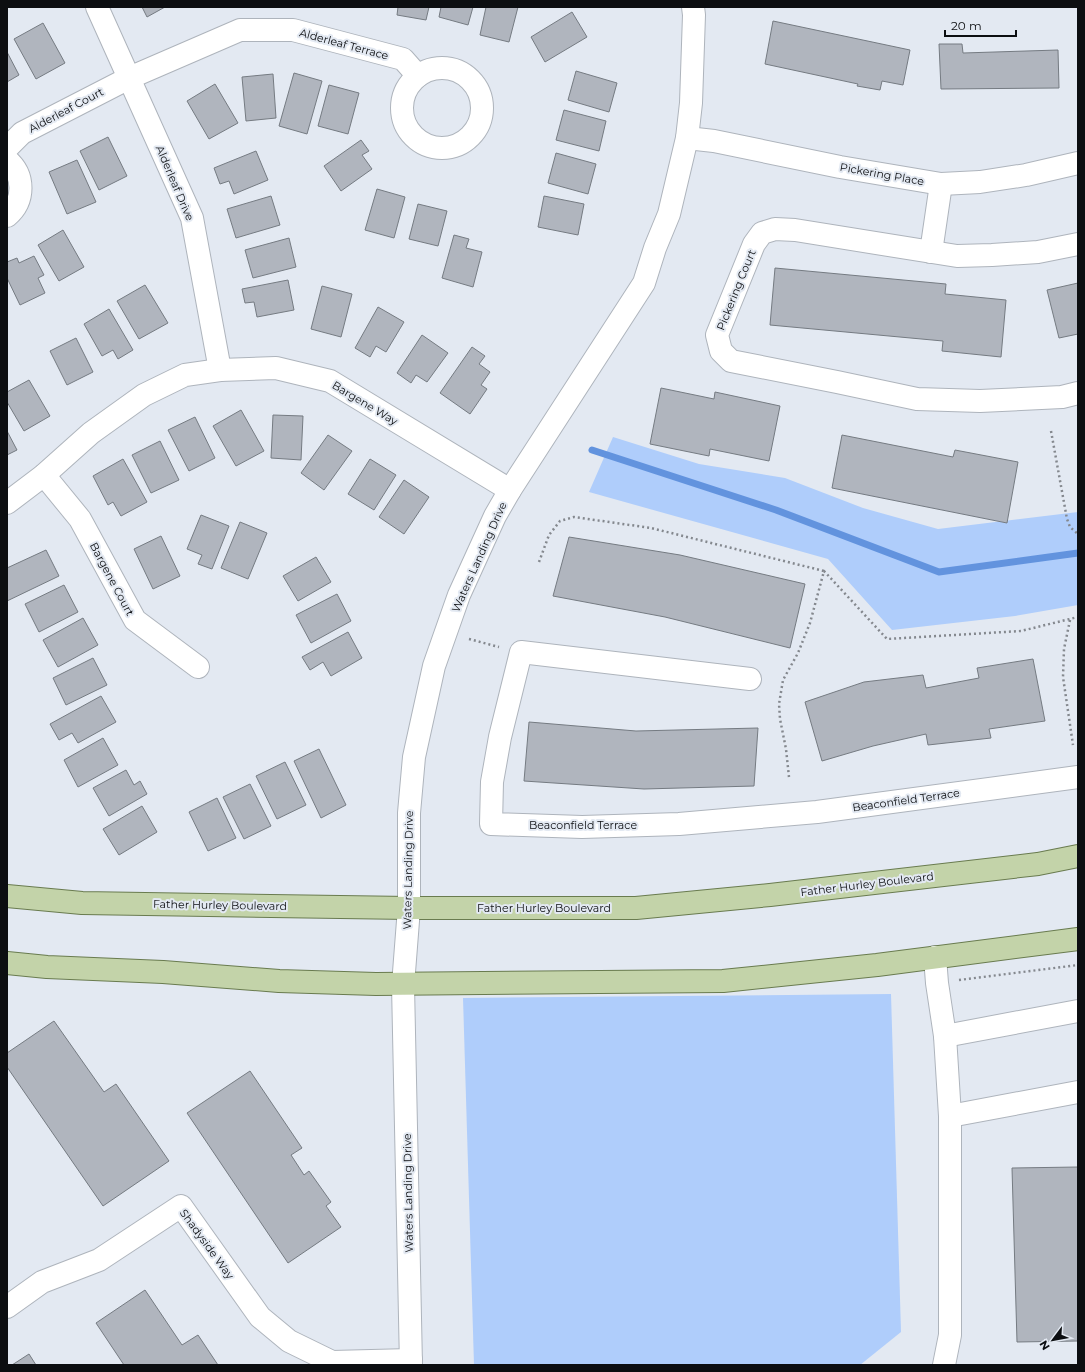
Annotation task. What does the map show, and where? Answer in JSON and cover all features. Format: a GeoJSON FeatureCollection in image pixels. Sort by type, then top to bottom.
{"type":"FeatureCollection","features":[{"type":"Feature","properties":{"kind":"main road","name":"Father Hurley Boulevard"},"geometry":{"type":"LineString","coordinates":[[7,896],[82,903],[409,908],[636,908],[770,895],[1007,868],[1038,864],[1078,856]]}},
{"type":"Feature","properties":{"kind":"main road"},"geometry":{"type":"LineString","coordinates":[[7,963],[47,967],[163,972],[279,981],[403,984],[723,980],[877,965],[1078,938]]}},
{"type":"Feature","properties":{"kind":"street","name":"Alderleaf Drive"},"geometry":{"type":"LineString","coordinates":[[97,7],[192,218],[220,370]]}},
{"type":"Feature","properties":{"kind":"street","name":"Waters Landing Drive"},"geometry":{"type":"LineString","coordinates":[[411,1363],[403,984],[409,908],[409,813],[414,757],[434,666],[459,595],[496,516],[510,490],[644,283],[655,248],[669,214],[687,138],[691,103],[693,7]]}},
{"type":"Feature","properties":{"kind":"street","name":"Alderleaf Terrace"},"geometry":{"type":"LineString","coordinates":[[128,78],[240,30],[293,30],[402,59],[418,76]]}},
{"type":"Feature","properties":{"kind":"street","name":"Alderleaf Court"},"geometry":{"type":"LineString","coordinates":[[7,148],[22,133],[128,78]]}},
{"type":"Feature","properties":{"kind":"street","name":"Pickering Place"},"geometry":{"type":"LineString","coordinates":[[687,138],[714,141],[840,167],[941,184],[980,182],[1026,175],[1078,163]]}},
{"type":"Feature","properties":{"kind":"street"},"geometry":{"type":"LineString","coordinates":[[7,160],[16,170],[20,180],[21,191],[18,202],[12,212],[7,216]]}},
{"type":"Feature","properties":{"kind":"street"},"geometry":{"type":"LineString","coordinates":[[931,252],[941,184]]}},
{"type":"Feature","properties":{"kind":"street","name":"Pickering Court"},"geometry":{"type":"LineString","coordinates":[[1078,244],[1038,252],[957,256],[795,230],[775,229],[762,233],[754,244],[717,336],[721,350],[732,361],[917,399],[980,401],[1062,397],[1078,394]]}},
{"type":"Feature","properties":{"kind":"street","name":"Bargene Way"},"geometry":{"type":"LineString","coordinates":[[7,503],[44,475],[91,433],[144,395],[185,376],[220,370],[276,368],[330,381],[510,490]]}},
{"type":"Feature","properties":{"kind":"street","name":"Bargene Court"},"geometry":{"type":"LineString","coordinates":[[44,475],[80,519],[134,620],[198,667]]}},
{"type":"Feature","properties":{"kind":"street"},"geometry":{"type":"LineString","coordinates":[[521,652],[750,679]]}},
{"type":"Feature","properties":{"kind":"street","name":"Beaconfield Terrace"},"geometry":{"type":"LineString","coordinates":[[521,652],[500,737],[494,774],[491,824],[582,827],[680,824],[817,812],[1078,777]]}},
{"type":"Feature","properties":{"kind":"street"},"geometry":{"type":"LineString","coordinates":[[935,957],[937,983],[945,1036],[950,1116],[950,1335],[944,1365]]}},
{"type":"Feature","properties":{"kind":"street"},"geometry":{"type":"LineString","coordinates":[[945,1036],[1078,1011]]}},
{"type":"Feature","properties":{"kind":"street"},"geometry":{"type":"LineString","coordinates":[[950,1116],[1078,1092]]}},
{"type":"Feature","properties":{"kind":"street","name":"Shadyside Way"},"geometry":{"type":"LineString","coordinates":[[7,1306],[42,1282],[99,1260],[181,1206],[260,1317],[289,1340],[332,1363],[411,1363]]}},
{"type":"Feature","properties":{"kind":"path"},"geometry":{"type":"LineString","coordinates":[[1051,431],[1067,519],[1070,526],[1078,534]]}},
{"type":"Feature","properties":{"kind":"path"},"geometry":{"type":"LineString","coordinates":[[539,562],[549,535],[560,521],[574,517],[650,528],[824,571],[886,639],[1021,631],[1078,617]]}},
{"type":"Feature","properties":{"kind":"path"},"geometry":{"type":"LineString","coordinates":[[789,777],[779,704],[783,680],[798,653],[810,623],[824,571]]}},
{"type":"Feature","properties":{"kind":"path"},"geometry":{"type":"LineString","coordinates":[[1070,620],[1064,649],[1063,677],[1073,745]]}},
{"type":"Feature","properties":{"kind":"path"},"geometry":{"type":"LineString","coordinates":[[446,634],[521,652]]}},
{"type":"Feature","properties":{"kind":"path"},"geometry":{"type":"LineString","coordinates":[[937,983],[1078,965]]}},
{"type":"Feature","properties":{"kind":"shaded area"},"geometry":{"type":"Polygon","coordinates":[[[613,437],[699,464],[785,478],[863,508],[938,529],[1078,512],[1078,605],[1015,616],[892,630],[828,559],[589,492],[613,437]]]}},
{"type":"Feature","properties":{"kind":"shaded area"},"geometry":{"type":"Polygon","coordinates":[[[891,994],[901,1332],[860,1365],[474,1365],[463,998],[891,994]]]}},
{"type":"Feature","properties":{"kind":"building"},"geometry":{"type":"Polygon","coordinates":[[[142,7],[165,7],[147,17],[142,7]]]}},
{"type":"Feature","properties":{"kind":"building"},"geometry":{"type":"Polygon","coordinates":[[[398,7],[429,7],[426,20],[397,15],[398,7]]]}},
{"type":"Feature","properties":{"kind":"building"},"geometry":{"type":"Polygon","coordinates":[[[441,7],[473,7],[468,25],[439,17],[441,7]]]}},
{"type":"Feature","properties":{"kind":"building"},"geometry":{"type":"Polygon","coordinates":[[[486,7],[518,7],[509,42],[480,35],[486,7]]]}},
{"type":"Feature","properties":{"kind":"building"},"geometry":{"type":"Polygon","coordinates":[[[572,12],[587,37],[545,62],[531,37],[572,12]]]}},
{"type":"Feature","properties":{"kind":"building"},"geometry":{"type":"Polygon","coordinates":[[[773,21],[910,50],[903,85],[882,81],[880,90],[765,64],[773,21]]]}},
{"type":"Feature","properties":{"kind":"building"},"geometry":{"type":"Polygon","coordinates":[[[43,23],[65,63],[36,79],[14,39],[43,23]]]}},
{"type":"Feature","properties":{"kind":"building"},"geometry":{"type":"Polygon","coordinates":[[[939,44],[962,44],[963,53],[1058,50],[1059,88],[941,89],[939,44]]]}},
{"type":"Feature","properties":{"kind":"building"},"geometry":{"type":"Polygon","coordinates":[[[7,52],[19,75],[7,82],[7,52]]]}},
{"type":"Feature","properties":{"kind":"building"},"geometry":{"type":"Polygon","coordinates":[[[576,71],[617,83],[609,112],[568,100],[576,71]]]}},
{"type":"Feature","properties":{"kind":"building"},"geometry":{"type":"Polygon","coordinates":[[[294,73],[322,81],[307,134],[279,126],[294,73]]]}},
{"type":"Feature","properties":{"kind":"building"},"geometry":{"type":"Polygon","coordinates":[[[273,74],[276,118],[246,121],[242,77],[273,74]]]}},
{"type":"Feature","properties":{"kind":"building"},"geometry":{"type":"Polygon","coordinates":[[[215,84],[238,123],[209,139],[187,101],[215,84]]]}},
{"type":"Feature","properties":{"kind":"building"},"geometry":{"type":"Polygon","coordinates":[[[329,85],[359,93],[348,134],[318,126],[329,85]]]}},
{"type":"Feature","properties":{"kind":"building"},"geometry":{"type":"Polygon","coordinates":[[[564,110],[606,121],[599,151],[556,140],[564,110]]]}},
{"type":"Feature","properties":{"kind":"building"},"geometry":{"type":"Polygon","coordinates":[[[108,137],[127,176],[99,190],[80,151],[108,137]]]}},
{"type":"Feature","properties":{"kind":"building"},"geometry":{"type":"Polygon","coordinates":[[[361,140],[369,151],[362,155],[372,169],[341,191],[324,166],[361,140]]]}},
{"type":"Feature","properties":{"kind":"building"},"geometry":{"type":"Polygon","coordinates":[[[256,151],[268,180],[234,194],[229,181],[220,184],[214,168],[256,151]]]}},
{"type":"Feature","properties":{"kind":"building"},"geometry":{"type":"Polygon","coordinates":[[[556,153],[596,164],[588,194],[548,183],[556,153]]]}},
{"type":"Feature","properties":{"kind":"building"},"geometry":{"type":"Polygon","coordinates":[[[77,160],[96,202],[67,214],[49,172],[77,160]]]}},
{"type":"Feature","properties":{"kind":"building"},"geometry":{"type":"Polygon","coordinates":[[[377,189],[405,197],[394,238],[365,230],[377,189]]]}},
{"type":"Feature","properties":{"kind":"building"},"geometry":{"type":"Polygon","coordinates":[[[271,196],[280,225],[236,238],[227,209],[271,196]]]}},
{"type":"Feature","properties":{"kind":"building"},"geometry":{"type":"Polygon","coordinates":[[[544,196],[584,204],[578,235],[538,227],[544,196]]]}},
{"type":"Feature","properties":{"kind":"building"},"geometry":{"type":"Polygon","coordinates":[[[418,204],[447,211],[438,246],[409,239],[418,204]]]}},
{"type":"Feature","properties":{"kind":"building"},"geometry":{"type":"Polygon","coordinates":[[[63,230],[84,267],[59,281],[38,245],[63,230]]]}},
{"type":"Feature","properties":{"kind":"building"},"geometry":{"type":"Polygon","coordinates":[[[454,235],[469,239],[466,248],[482,252],[473,287],[442,278],[454,235]]]}},
{"type":"Feature","properties":{"kind":"building"},"geometry":{"type":"Polygon","coordinates":[[[289,238],[296,267],[253,278],[245,250],[289,238]]]}},
{"type":"Feature","properties":{"kind":"building"},"geometry":{"type":"Polygon","coordinates":[[[34,256],[44,275],[38,278],[45,293],[20,305],[7,278],[7,262],[17,258],[19,263],[34,256]]]}},
{"type":"Feature","properties":{"kind":"building"},"geometry":{"type":"Polygon","coordinates":[[[775,268],[946,284],[945,294],[1006,300],[1001,357],[942,351],[943,341],[770,325],[775,268]]]}},
{"type":"Feature","properties":{"kind":"building"},"geometry":{"type":"Polygon","coordinates":[[[288,280],[294,310],[257,317],[254,302],[245,303],[242,289],[288,280]]]}},
{"type":"Feature","properties":{"kind":"building"},"geometry":{"type":"Polygon","coordinates":[[[1078,283],[1078,334],[1059,338],[1047,290],[1078,283]]]}},
{"type":"Feature","properties":{"kind":"building"},"geometry":{"type":"Polygon","coordinates":[[[145,285],[168,323],[139,339],[117,301],[145,285]]]}},
{"type":"Feature","properties":{"kind":"building"},"geometry":{"type":"Polygon","coordinates":[[[322,286],[352,294],[341,337],[311,329],[322,286]]]}},
{"type":"Feature","properties":{"kind":"building"},"geometry":{"type":"Polygon","coordinates":[[[378,307],[404,322],[386,352],[376,346],[370,357],[355,348],[378,307]]]}},
{"type":"Feature","properties":{"kind":"building"},"geometry":{"type":"Polygon","coordinates":[[[109,309],[133,350],[118,359],[113,350],[102,356],[84,324],[109,309]]]}},
{"type":"Feature","properties":{"kind":"building"},"geometry":{"type":"Polygon","coordinates":[[[422,335],[448,353],[427,382],[416,375],[411,383],[397,373],[422,335]]]}},
{"type":"Feature","properties":{"kind":"building"},"geometry":{"type":"Polygon","coordinates":[[[76,338],[93,372],[67,385],[50,351],[76,338]]]}},
{"type":"Feature","properties":{"kind":"building"},"geometry":{"type":"Polygon","coordinates":[[[472,347],[485,356],[479,364],[490,372],[481,385],[487,389],[470,414],[440,393],[472,347]]]}},
{"type":"Feature","properties":{"kind":"building"},"geometry":{"type":"Polygon","coordinates":[[[29,380],[50,416],[24,431],[7,402],[7,392],[29,380]]]}},
{"type":"Feature","properties":{"kind":"building"},"geometry":{"type":"Polygon","coordinates":[[[661,388],[714,399],[715,392],[780,406],[769,461],[710,449],[709,456],[650,444],[661,388]]]}},
{"type":"Feature","properties":{"kind":"building"},"geometry":{"type":"Polygon","coordinates":[[[241,410],[264,451],[236,466],[213,426],[241,410]]]}},
{"type":"Feature","properties":{"kind":"building"},"geometry":{"type":"Polygon","coordinates":[[[273,415],[303,416],[301,460],[271,458],[273,415]]]}},
{"type":"Feature","properties":{"kind":"building"},"geometry":{"type":"Polygon","coordinates":[[[195,417],[215,458],[189,471],[168,430],[195,417]]]}},
{"type":"Feature","properties":{"kind":"building"},"geometry":{"type":"Polygon","coordinates":[[[7,431],[17,450],[7,455],[7,431]]]}},
{"type":"Feature","properties":{"kind":"building"},"geometry":{"type":"Polygon","coordinates":[[[328,435],[352,451],[324,490],[301,473],[328,435]]]}},
{"type":"Feature","properties":{"kind":"building"},"geometry":{"type":"Polygon","coordinates":[[[842,435],[953,457],[955,450],[1018,462],[1007,523],[832,488],[842,435]]]}},
{"type":"Feature","properties":{"kind":"building"},"geometry":{"type":"Polygon","coordinates":[[[160,441],[179,480],[151,493],[132,455],[160,441]]]}},
{"type":"Feature","properties":{"kind":"building"},"geometry":{"type":"Polygon","coordinates":[[[123,459],[147,502],[121,516],[113,502],[108,505],[93,476],[123,459]]]}},
{"type":"Feature","properties":{"kind":"building"},"geometry":{"type":"Polygon","coordinates":[[[370,459],[396,475],[374,510],[348,494],[370,459]]]}},
{"type":"Feature","properties":{"kind":"building"},"geometry":{"type":"Polygon","coordinates":[[[404,480],[429,497],[404,534],[379,517],[404,480]]]}},
{"type":"Feature","properties":{"kind":"building"},"geometry":{"type":"Polygon","coordinates":[[[201,515],[229,526],[212,569],[198,564],[202,555],[187,549],[201,515]]]}},
{"type":"Feature","properties":{"kind":"building"},"geometry":{"type":"Polygon","coordinates":[[[240,522],[267,533],[248,579],[221,568],[240,522]]]}},
{"type":"Feature","properties":{"kind":"building"},"geometry":{"type":"Polygon","coordinates":[[[161,536],[180,576],[153,589],[134,549],[161,536]]]}},
{"type":"Feature","properties":{"kind":"building"},"geometry":{"type":"Polygon","coordinates":[[[569,537],[680,555],[805,584],[790,648],[665,617],[553,596],[569,537]]]}},
{"type":"Feature","properties":{"kind":"building"},"geometry":{"type":"Polygon","coordinates":[[[46,550],[59,576],[7,601],[7,568],[46,550]]]}},
{"type":"Feature","properties":{"kind":"building"},"geometry":{"type":"Polygon","coordinates":[[[316,557],[331,582],[298,601],[283,576],[316,557]]]}},
{"type":"Feature","properties":{"kind":"building"},"geometry":{"type":"Polygon","coordinates":[[[64,585],[78,612],[39,632],[25,604],[64,585]]]}},
{"type":"Feature","properties":{"kind":"building"},"geometry":{"type":"Polygon","coordinates":[[[337,594],[351,621],[311,643],[296,615],[337,594]]]}},
{"type":"Feature","properties":{"kind":"building"},"geometry":{"type":"Polygon","coordinates":[[[83,618],[98,645],[58,667],[43,640],[83,618]]]}},
{"type":"Feature","properties":{"kind":"building"},"geometry":{"type":"Polygon","coordinates":[[[348,632],[362,658],[331,676],[323,662],[310,670],[302,657],[348,632]]]}},
{"type":"Feature","properties":{"kind":"building"},"geometry":{"type":"Polygon","coordinates":[[[93,658],[107,685],[66,705],[53,678],[93,658]]]}},
{"type":"Feature","properties":{"kind":"building"},"geometry":{"type":"Polygon","coordinates":[[[1033,659],[1045,721],[989,729],[991,738],[928,745],[926,734],[873,746],[822,761],[805,702],[864,682],[923,675],[926,688],[979,678],[977,668],[1033,659]]]}},
{"type":"Feature","properties":{"kind":"building"},"geometry":{"type":"Polygon","coordinates":[[[101,696],[116,722],[78,743],[72,733],[59,740],[50,724],[101,696]]]}},
{"type":"Feature","properties":{"kind":"building"},"geometry":{"type":"Polygon","coordinates":[[[529,722],[636,731],[758,728],[754,786],[644,789],[524,781],[529,722]]]}},
{"type":"Feature","properties":{"kind":"building"},"geometry":{"type":"Polygon","coordinates":[[[103,738],[118,765],[78,787],[64,760],[103,738]]]}},
{"type":"Feature","properties":{"kind":"building"},"geometry":{"type":"Polygon","coordinates":[[[319,749],[346,805],[321,818],[294,761],[319,749]]]}},
{"type":"Feature","properties":{"kind":"building"},"geometry":{"type":"Polygon","coordinates":[[[285,762],[306,805],[277,819],[256,776],[285,762]]]}},
{"type":"Feature","properties":{"kind":"building"},"geometry":{"type":"Polygon","coordinates":[[[126,770],[134,785],[140,781],[147,794],[109,816],[93,788],[126,770]]]}},
{"type":"Feature","properties":{"kind":"building"},"geometry":{"type":"Polygon","coordinates":[[[250,784],[271,826],[244,839],[223,797],[250,784]]]}},
{"type":"Feature","properties":{"kind":"building"},"geometry":{"type":"Polygon","coordinates":[[[217,798],[236,838],[208,851],[189,812],[217,798]]]}},
{"type":"Feature","properties":{"kind":"building"},"geometry":{"type":"Polygon","coordinates":[[[142,806],[157,832],[119,855],[103,829],[142,806]]]}},
{"type":"Feature","properties":{"kind":"building"},"geometry":{"type":"Polygon","coordinates":[[[54,1021],[104,1092],[116,1084],[169,1161],[103,1206],[7,1067],[7,1053],[54,1021]]]}},
{"type":"Feature","properties":{"kind":"building"},"geometry":{"type":"Polygon","coordinates":[[[250,1071],[302,1148],[291,1155],[304,1175],[309,1171],[331,1202],[326,1206],[341,1227],[288,1263],[187,1113],[250,1071]]]}},
{"type":"Feature","properties":{"kind":"building"},"geometry":{"type":"Polygon","coordinates":[[[1078,1167],[1078,1341],[1017,1342],[1012,1168],[1078,1167]]]}},
{"type":"Feature","properties":{"kind":"building"},"geometry":{"type":"Polygon","coordinates":[[[145,1290],[182,1345],[198,1335],[218,1365],[124,1365],[96,1323],[145,1290]]]}},
{"type":"Feature","properties":{"kind":"building"},"geometry":{"type":"Polygon","coordinates":[[[29,1354],[36,1365],[12,1365],[29,1354]]]}},
{"type":"Feature","properties":{"kind":"waterway"},"geometry":{"type":"LineString","coordinates":[[592,450],[776,510],[939,572],[1078,553]]}}]}
